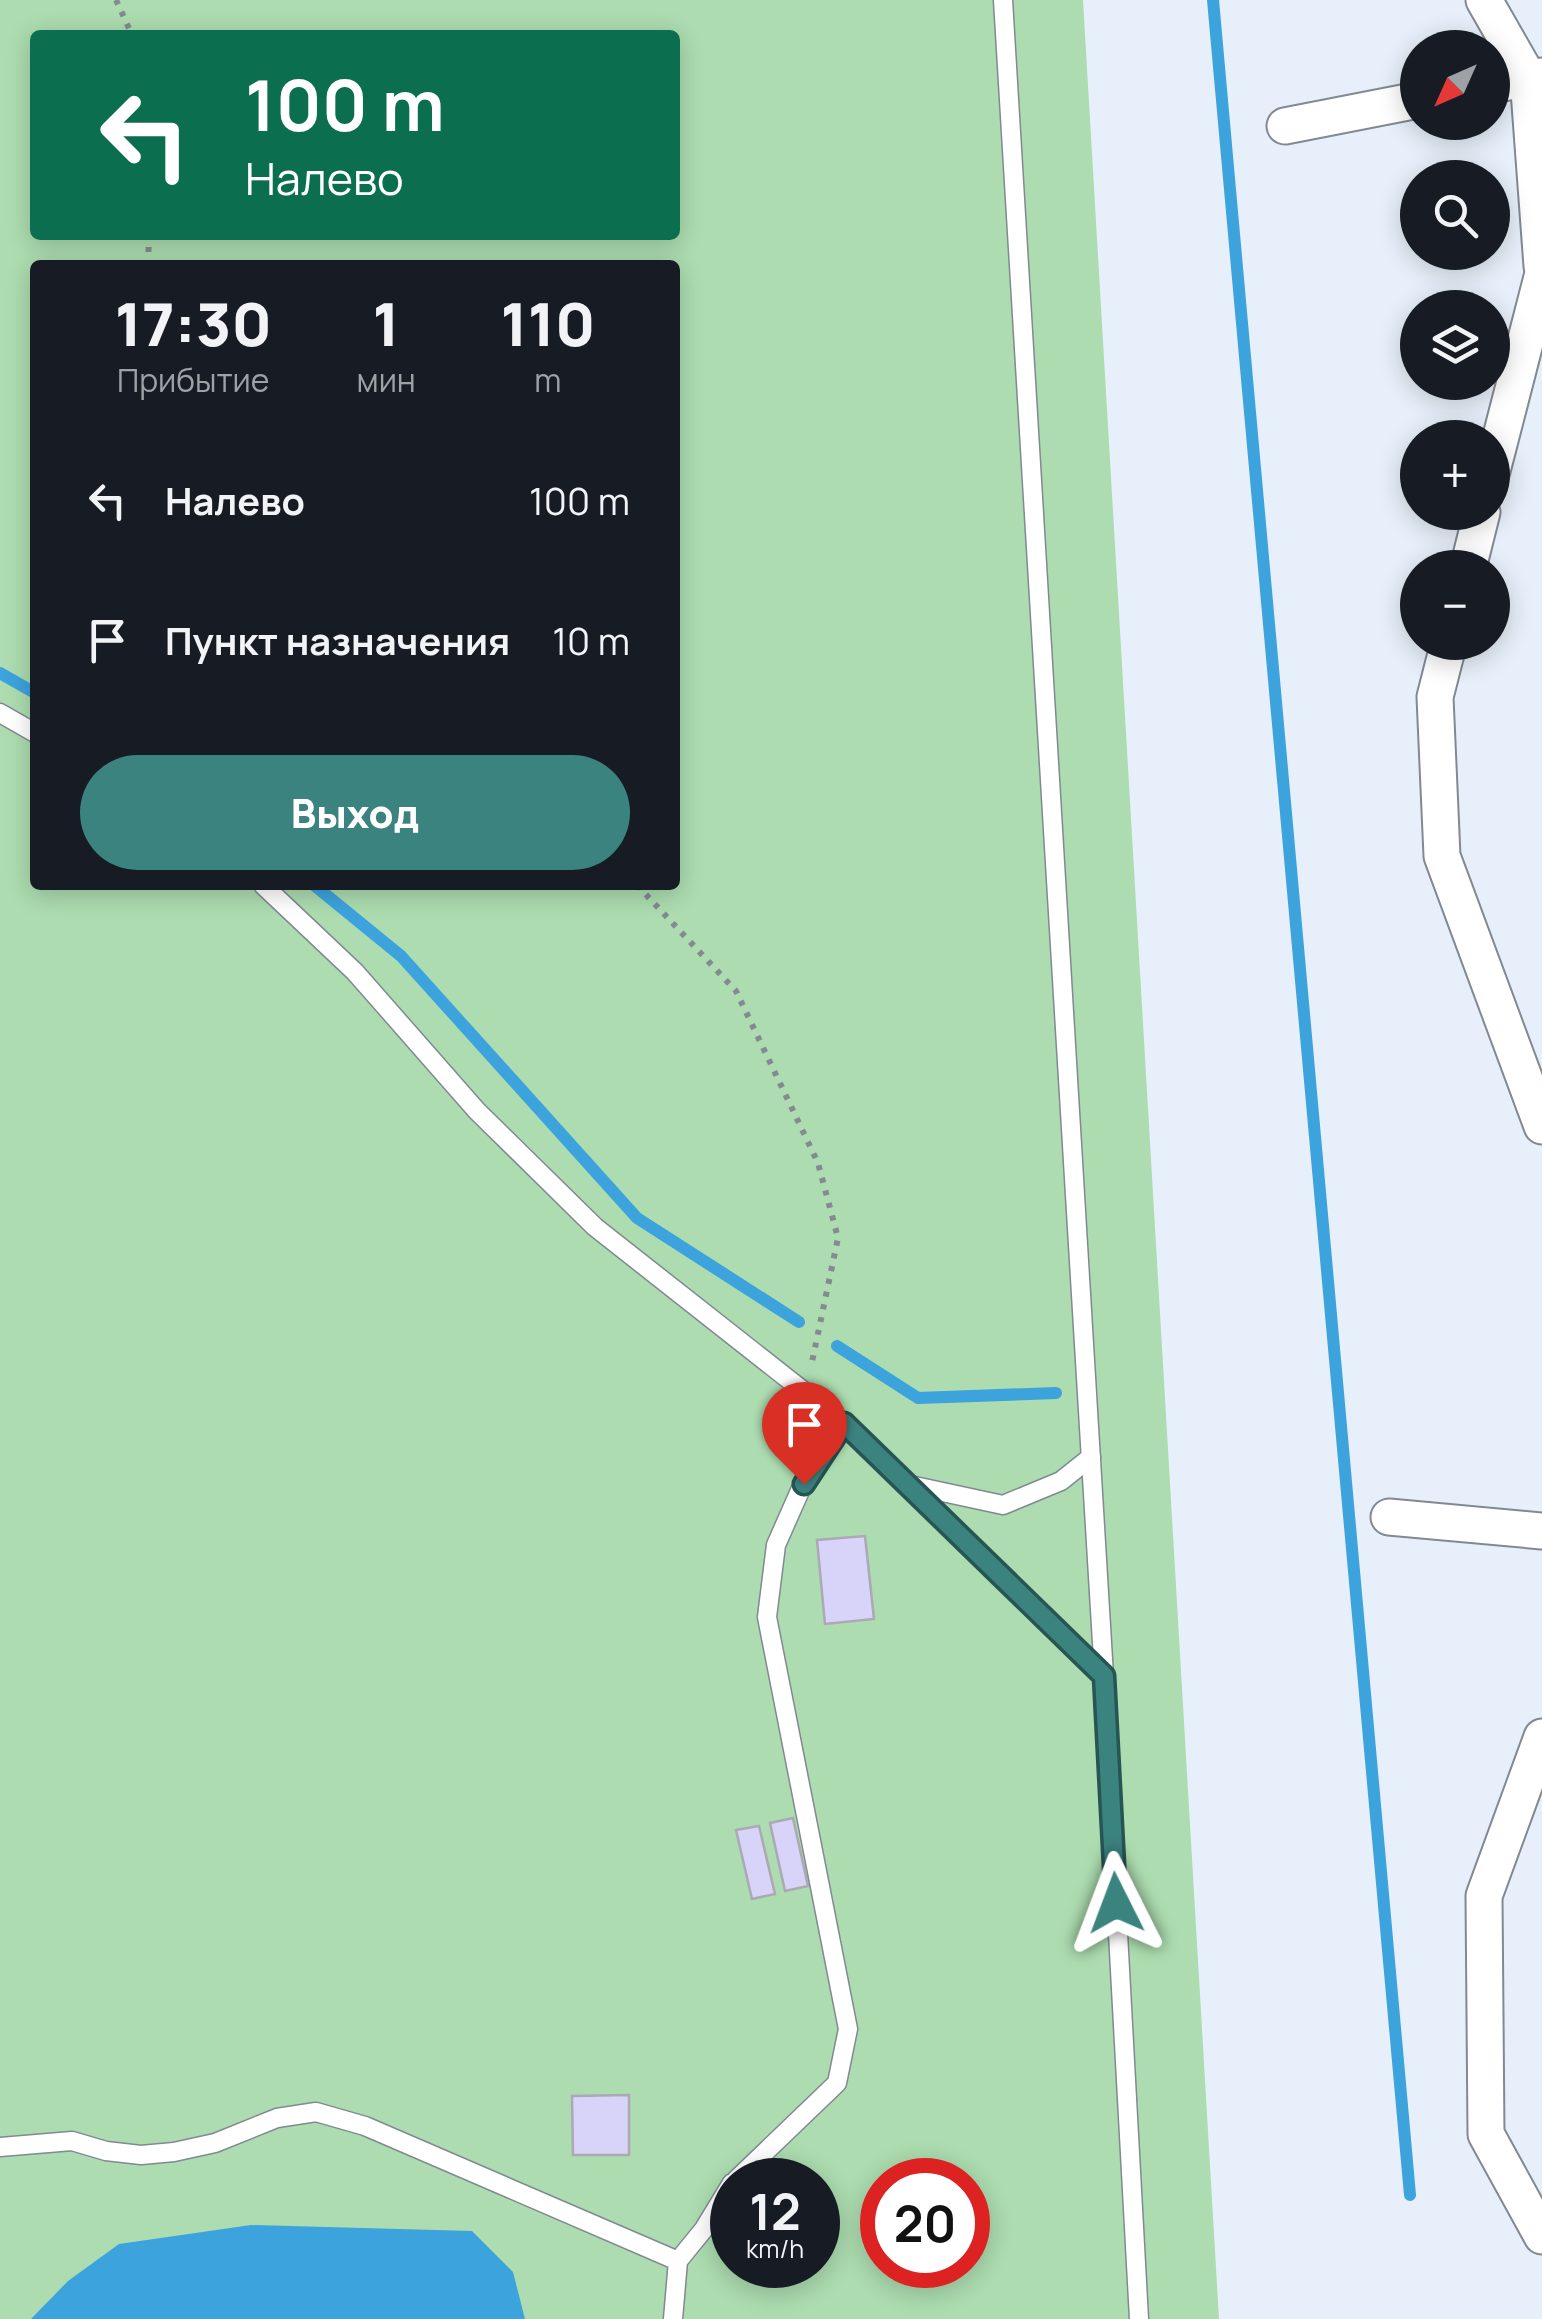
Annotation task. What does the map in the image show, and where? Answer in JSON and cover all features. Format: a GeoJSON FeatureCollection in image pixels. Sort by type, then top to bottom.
{"type":"FeatureCollection","features":[{"type":"Feature","properties":{"kind":"street"},"geometry":{"type":"LineString","coordinates":[[1484,0],[1535,76],[1542,266]]}},
{"type":"Feature","properties":{"kind":"street"},"geometry":{"type":"LineString","coordinates":[[1510,81],[1535,76]]}},
{"type":"Feature","properties":{"kind":"street"},"geometry":{"type":"LineString","coordinates":[[1285,126],[1400,104]]}},
{"type":"Feature","properties":{"kind":"street"},"geometry":{"type":"LineString","coordinates":[[1505,420],[1542,277]]}},
{"type":"Feature","properties":{"kind":"street"},"geometry":{"type":"LineString","coordinates":[[1444,660],[1435,696],[1442,856],[1542,1126]]}},
{"type":"Feature","properties":{"kind":"street"},"geometry":{"type":"LineString","coordinates":[[1390,1518],[1542,1531]]}},
{"type":"Feature","properties":{"kind":"street"},"geometry":{"type":"LineString","coordinates":[[1542,1737],[1484,1896],[1486,2134],[1542,2236]]}},
{"type":"Feature","properties":{"kind":"lane"},"geometry":{"type":"LineString","coordinates":[[1003,0],[1139,2319]]}},
{"type":"Feature","properties":{"kind":"lane"},"geometry":{"type":"LineString","coordinates":[[0,713],[30,730]]}},
{"type":"Feature","properties":{"kind":"lane"},"geometry":{"type":"LineString","coordinates":[[268,890],[356,972],[476,1111],[595,1227],[844,1423],[1104,1676]]}},
{"type":"Feature","properties":{"kind":"lane"},"geometry":{"type":"LineString","coordinates":[[759,2158],[838,2083],[848,2029],[767,1617],[776,1545],[804,1484],[844,1423]]}},
{"type":"Feature","properties":{"kind":"lane"},"geometry":{"type":"LineString","coordinates":[[910,1485],[1003,1505],[1061,1481],[1091,1457]]}},
{"type":"Feature","properties":{"kind":"lane"},"geometry":{"type":"LineString","coordinates":[[0,2147],[72,2141],[106,2151],[141,2155],[174,2152],[214,2143],[276,2118],[316,2112],[365,2126],[678,2260]]}},
{"type":"Feature","properties":{"kind":"lane"},"geometry":{"type":"LineString","coordinates":[[673,2319],[678,2260],[710,2220]]}},
{"type":"Feature","properties":{"kind":"path"},"geometry":{"type":"LineString","coordinates":[[116,0],[130,30]]}},
{"type":"Feature","properties":{"kind":"path"},"geometry":{"type":"LineString","coordinates":[[642,890],[736,991],[818,1163],[838,1238],[806,1392]]}},
{"type":"Feature","properties":{"kind":"green space"},"geometry":{"type":"Polygon","coordinates":[[[0,0],[1083,0],[1219,2319],[0,2319],[0,0]]]}},
{"type":"Feature","properties":{"kind":"water"},"geometry":{"type":"Polygon","coordinates":[[[251,2225],[472,2231],[513,2272],[525,2319],[31,2319],[68,2281],[119,2244],[251,2225]]]}},
{"type":"Feature","properties":{"kind":"building"},"geometry":{"type":"Polygon","coordinates":[[[865,1536],[874,1619],[825,1624],[817,1540],[865,1536]]]}},
{"type":"Feature","properties":{"kind":"building"},"geometry":{"type":"Polygon","coordinates":[[[793,1818],[808,1886],[785,1891],[770,1823],[793,1818]]]}},
{"type":"Feature","properties":{"kind":"building"},"geometry":{"type":"Polygon","coordinates":[[[759,1826],[775,1894],[752,1899],[736,1830],[759,1826]]]}},
{"type":"Feature","properties":{"kind":"building"},"geometry":{"type":"Polygon","coordinates":[[[629,2095],[629,2155],[573,2155],[572,2096],[629,2095]]]}},
{"type":"Feature","properties":{"kind":"waterway"},"geometry":{"type":"LineString","coordinates":[[1213,0],[1410,2195]]}},
{"type":"Feature","properties":{"kind":"waterway"},"geometry":{"type":"LineString","coordinates":[[0,673],[30,690]]}},
{"type":"Feature","properties":{"kind":"waterway"},"geometry":{"type":"LineString","coordinates":[[320,890],[401,956],[637,1218],[799,1322]]}},
{"type":"Feature","properties":{"kind":"waterway"},"geometry":{"type":"LineString","coordinates":[[837,1346],[918,1398],[1056,1393]]}},
{"type":"Feature","properties":{"kind":"route"},"geometry":{"type":"LineString","coordinates":[[804,1484],[844,1423],[1104,1676],[1116,1903]]}}]}
